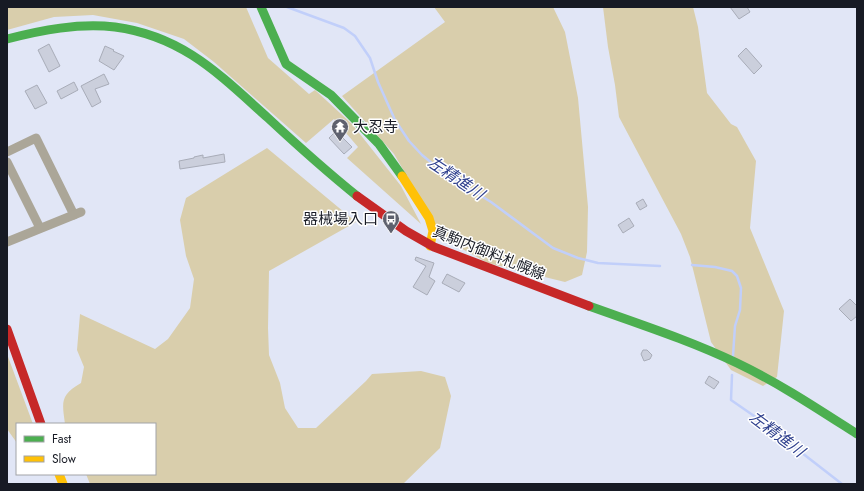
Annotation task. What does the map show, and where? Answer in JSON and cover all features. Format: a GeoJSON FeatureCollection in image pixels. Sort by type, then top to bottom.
{"type":"FeatureCollection","features":[{"type":"Feature","properties":{"kind":"main road"},"geometry":{"type":"LineString","coordinates":[[261,7],[286,64],[331,95],[379,144],[398,170],[429,218],[433,231],[430,246]]}},
{"type":"Feature","properties":{"kind":"main road","name":"真駒内御料札幌線"},"geometry":{"type":"LineString","coordinates":[[7,39],[32,32],[72,26],[96,26],[132,30],[177,46],[210,66],[348,190],[386,219],[430,246],[545,291],[699,346],[765,376],[797,394],[857,434]]}},
{"type":"Feature","properties":{"kind":"main road"},"geometry":{"type":"LineString","coordinates":[[7,329],[41,423]]}},
{"type":"Feature","properties":{"kind":"street"},"geometry":{"type":"LineString","coordinates":[[7,152],[36,138],[77,214],[7,242]]}},
{"type":"Feature","properties":{"kind":"street"},"geometry":{"type":"LineString","coordinates":[[7,162],[40,228]]}},
{"type":"Feature","properties":{"kind":"shaded area"},"geometry":{"type":"Polygon","coordinates":[[[7,7],[246,7],[268,58],[309,94],[315,90],[352,124],[401,186],[421,224],[347,158],[358,147],[334,119],[306,143],[214,62],[184,39],[137,23],[93,15],[54,17],[7,30],[7,7]]]}},
{"type":"Feature","properties":{"kind":"shaded area"},"geometry":{"type":"Polygon","coordinates":[[[434,7],[553,7],[565,32],[578,98],[588,207],[587,252],[582,275],[565,282],[488,263],[444,239],[394,154],[342,96],[445,22],[434,7]]]}},
{"type":"Feature","properties":{"kind":"shaded area"},"geometry":{"type":"Polygon","coordinates":[[[603,7],[693,7],[698,27],[707,93],[731,124],[737,127],[756,161],[750,228],[784,311],[777,377],[763,386],[731,370],[711,342],[690,257],[681,234],[619,117],[603,7]]]}},
{"type":"Feature","properties":{"kind":"shaded area"},"geometry":{"type":"Polygon","coordinates":[[[267,148],[356,222],[269,271],[269,355],[280,383],[285,408],[298,428],[316,428],[372,374],[421,371],[445,377],[451,396],[440,448],[403,484],[90,484],[86,475],[156,475],[156,423],[65,423],[63,410],[64,400],[69,391],[81,383],[84,367],[77,350],[80,314],[155,349],[168,339],[190,308],[194,279],[186,256],[180,220],[186,198],[267,148]]]}},
{"type":"Feature","properties":{"kind":"shaded area"},"geometry":{"type":"Polygon","coordinates":[[[7,354],[33,423],[16,423],[16,442],[7,429],[7,354]]]}},
{"type":"Feature","properties":{"kind":"building"},"geometry":{"type":"Polygon","coordinates":[[[730,7],[747,7],[750,12],[739,19],[730,7]]]}},
{"type":"Feature","properties":{"kind":"building"},"geometry":{"type":"Polygon","coordinates":[[[49,44],[60,66],[49,72],[38,50],[49,44]]]}},
{"type":"Feature","properties":{"kind":"building"},"geometry":{"type":"Polygon","coordinates":[[[105,46],[124,56],[114,70],[99,61],[105,46]]]}},
{"type":"Feature","properties":{"kind":"building"},"geometry":{"type":"Polygon","coordinates":[[[746,48],[762,66],[754,74],[738,56],[746,48]]]}},
{"type":"Feature","properties":{"kind":"building"},"geometry":{"type":"Polygon","coordinates":[[[104,74],[109,84],[95,89],[101,102],[92,107],[81,86],[104,74]]]}},
{"type":"Feature","properties":{"kind":"building"},"geometry":{"type":"Polygon","coordinates":[[[74,82],[78,90],[61,99],[57,91],[74,82]]]}},
{"type":"Feature","properties":{"kind":"building"},"geometry":{"type":"Polygon","coordinates":[[[37,85],[47,103],[35,109],[25,91],[37,85]]]}},
{"type":"Feature","properties":{"kind":"building","name":"大忍寺"},"geometry":{"type":"Polygon","coordinates":[[[336,131],[352,147],[344,154],[329,138],[336,131]]]}},
{"type":"Feature","properties":{"kind":"building"},"geometry":{"type":"Polygon","coordinates":[[[224,154],[225,162],[180,169],[179,161],[203,155],[203,158],[224,154]]]}},
{"type":"Feature","properties":{"kind":"building"},"geometry":{"type":"Polygon","coordinates":[[[643,199],[647,206],[640,210],[636,203],[643,199]]]}},
{"type":"Feature","properties":{"kind":"building"},"geometry":{"type":"Polygon","coordinates":[[[629,218],[634,226],[623,233],[618,225],[629,218]]]}},
{"type":"Feature","properties":{"kind":"building"},"geometry":{"type":"Polygon","coordinates":[[[416,257],[434,263],[429,277],[435,281],[427,295],[413,287],[426,266],[415,260],[416,257]]]}},
{"type":"Feature","properties":{"kind":"building"},"geometry":{"type":"Polygon","coordinates":[[[447,274],[465,283],[459,292],[442,283],[447,274]]]}},
{"type":"Feature","properties":{"kind":"building"},"geometry":{"type":"Polygon","coordinates":[[[850,299],[857,306],[857,316],[851,321],[839,309],[850,299]]]}},
{"type":"Feature","properties":{"kind":"building"},"geometry":{"type":"Polygon","coordinates":[[[643,350],[647,350],[652,355],[650,359],[644,361],[641,354],[643,350]]]}},
{"type":"Feature","properties":{"kind":"building"},"geometry":{"type":"Polygon","coordinates":[[[709,376],[719,382],[714,389],[705,383],[709,376]]]}},
{"type":"Feature","properties":{"kind":"waterway","name":"左精進川"},"geometry":{"type":"LineString","coordinates":[[287,7],[344,28],[355,36],[370,58],[378,82],[395,120],[409,141],[422,155],[444,173],[491,202],[553,248],[578,258],[598,263],[660,266]]}},
{"type":"Feature","properties":{"kind":"waterway","name":"左精進川"},"geometry":{"type":"LineString","coordinates":[[692,265],[715,267],[732,271],[737,276],[741,288],[740,310],[735,326],[733,356]]}},
{"type":"Feature","properties":{"kind":"waterway","name":"左精進川"},"geometry":{"type":"LineString","coordinates":[[732,375],[731,400],[757,418],[842,484]]}},
{"type":"Feature","properties":{"kind":"traffic: fast"},"geometry":{"type":"LineString","coordinates":[[261,7],[286,64],[331,95],[379,144],[402,176]]}},
{"type":"Feature","properties":{"kind":"traffic: fast"},"geometry":{"type":"LineString","coordinates":[[7,39],[47,30],[87,26],[115,27],[139,32],[161,39],[181,48],[216,73],[357,196]]}},
{"type":"Feature","properties":{"kind":"traffic: fast"},"geometry":{"type":"LineString","coordinates":[[589,306],[682,340],[737,363],[783,388],[857,434]]}},
{"type":"Feature","properties":{"kind":"traffic: slow"},"geometry":{"type":"LineString","coordinates":[[402,176],[429,218],[433,231],[430,246]]}},
{"type":"Feature","properties":{"kind":"traffic: slow"},"geometry":{"type":"LineString","coordinates":[[59,475],[63,484]]}},
{"type":"Feature","properties":{"kind":"traffic: jam"},"geometry":{"type":"LineString","coordinates":[[357,196],[406,231],[434,247],[589,306]]}},
{"type":"Feature","properties":{"kind":"traffic: jam"},"geometry":{"type":"LineString","coordinates":[[7,329],[41,423]]}},
{"type":"Feature","properties":{"kind":"place","name":"大忍寺"},"geometry":{"type":"Point","coordinates":[340,142]}},
{"type":"Feature","properties":{"kind":"place","name":"器械場入口"},"geometry":{"type":"Point","coordinates":[391,234]}}]}
